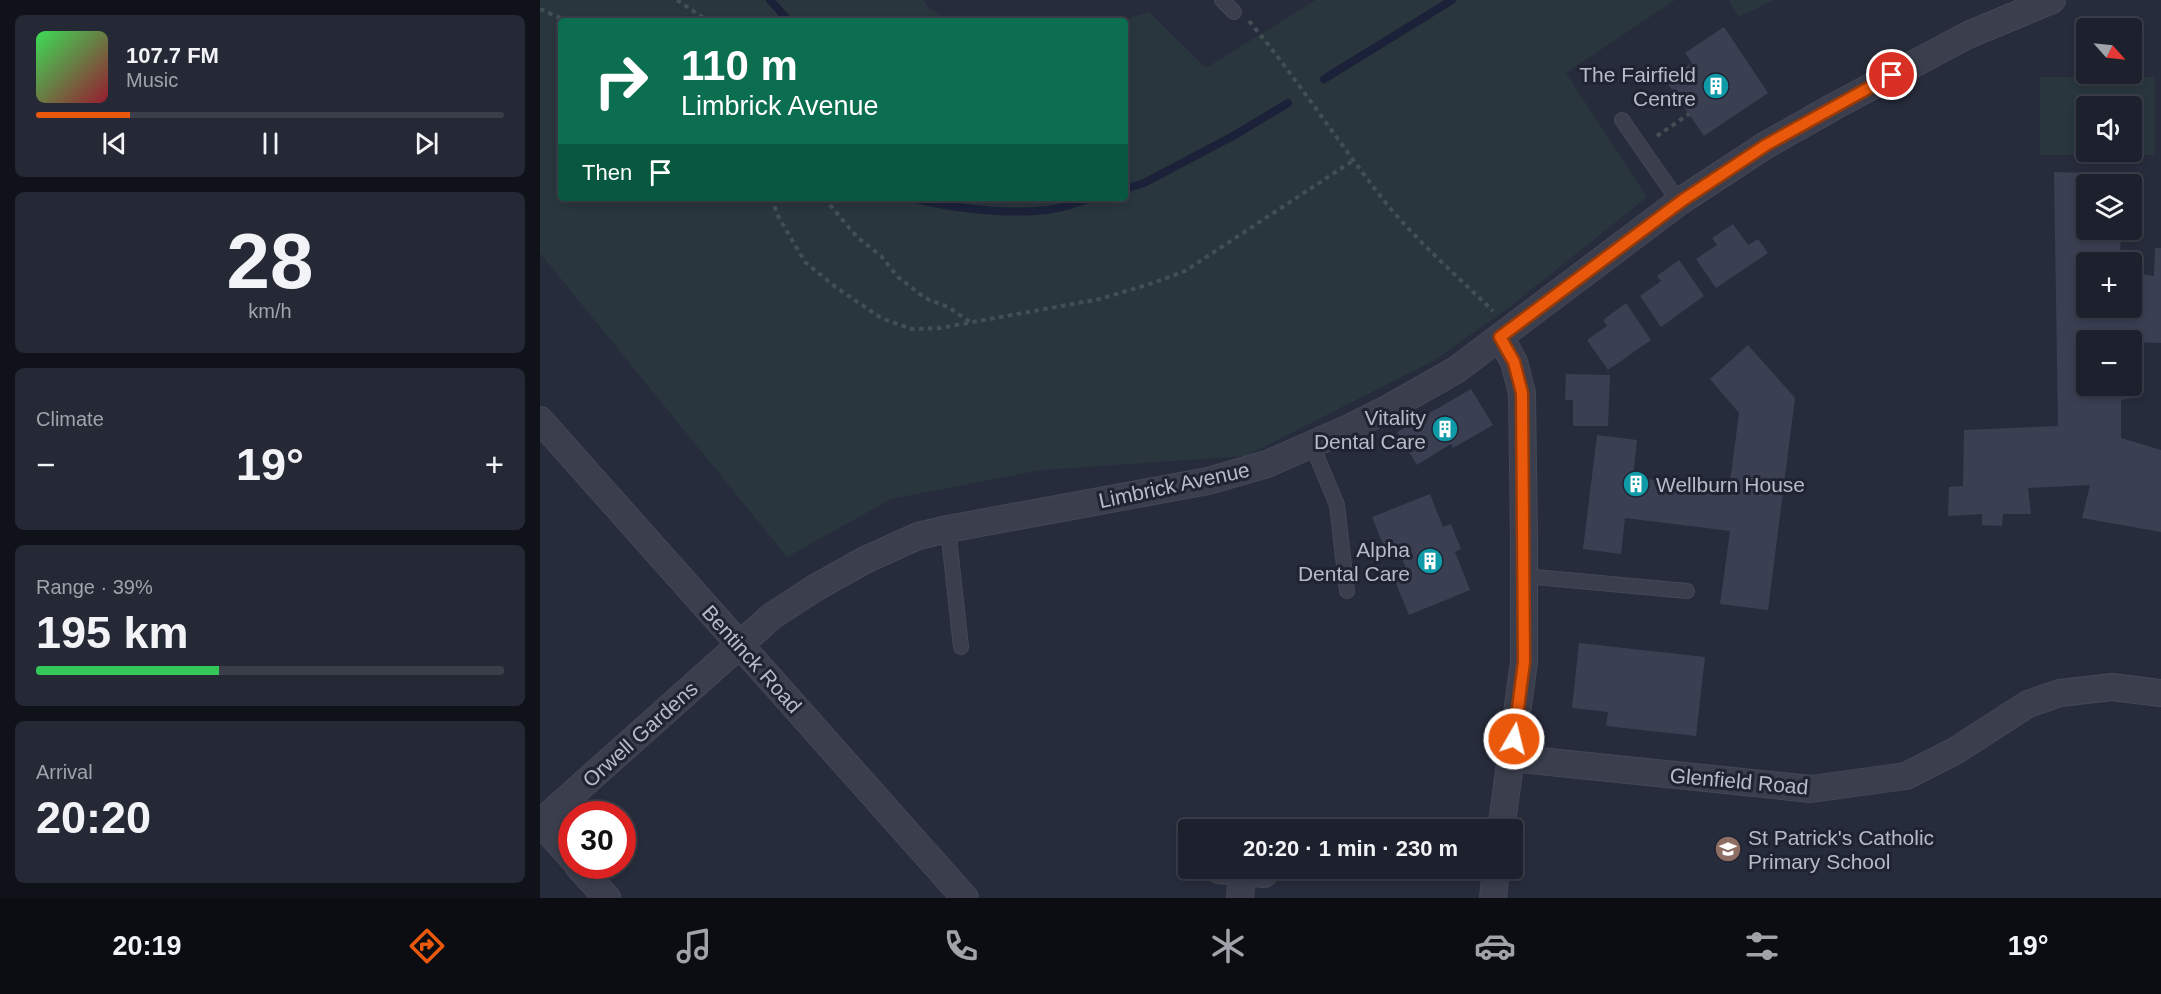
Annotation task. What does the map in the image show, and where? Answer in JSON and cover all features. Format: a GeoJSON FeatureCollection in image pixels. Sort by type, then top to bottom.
{"type":"FeatureCollection","features":[{"type":"Feature","properties":{"kind":"street","name":"Limbrick Avenue"},"geometry":{"type":"LineString","coordinates":[[739,645],[772,616],[815,588],[865,560],[918,536],[1208,481],[1267,464],[1389,408],[1456,370],[1679,202],[1766,145],[1968,35],[2052,0]]}},
{"type":"Feature","properties":{"kind":"street"},"geometry":{"type":"LineString","coordinates":[[1503,819],[1524,662],[1522,393],[1506,332]]}},
{"type":"Feature","properties":{"kind":"street","name":"Bentinck Road"},"geometry":{"type":"LineString","coordinates":[[540,420],[965,898]]}},
{"type":"Feature","properties":{"kind":"street","name":"Orwell Gardens"},"geometry":{"type":"LineString","coordinates":[[540,822],[739,645]]}},
{"type":"Feature","properties":{"kind":"street","name":"Glenfield Road"},"geometry":{"type":"LineString","coordinates":[[1511,758],[1811,789],[1906,776],[1955,751],[2028,704],[2060,693],[2112,687],[2161,693]]}},
{"type":"Feature","properties":{"kind":"street"},"geometry":{"type":"LineString","coordinates":[[540,822],[558,842]]}},
{"type":"Feature","properties":{"kind":"street"},"geometry":{"type":"LineString","coordinates":[[589,879],[606,898]]}},
{"type":"Feature","properties":{"kind":"street"},"geometry":{"type":"LineString","coordinates":[[1240,898],[1241,879]]}},
{"type":"Feature","properties":{"kind":"street"},"geometry":{"type":"LineString","coordinates":[[1493,898],[1495,879]]}},
{"type":"Feature","properties":{"kind":"lane"},"geometry":{"type":"LineString","coordinates":[[1222,0],[1234,12]]}},
{"type":"Feature","properties":{"kind":"lane"},"geometry":{"type":"LineString","coordinates":[[1622,120],[1679,202]]}},
{"type":"Feature","properties":{"kind":"lane"},"geometry":{"type":"LineString","coordinates":[[1312,445],[1337,505],[1347,591]]}},
{"type":"Feature","properties":{"kind":"lane"},"geometry":{"type":"LineString","coordinates":[[948,529],[961,647]]}},
{"type":"Feature","properties":{"kind":"lane"},"geometry":{"type":"LineString","coordinates":[[1524,576],[1687,591]]}},
{"type":"Feature","properties":{"kind":"path"},"geometry":{"type":"LineString","coordinates":[[677,0],[704,18]]}},
{"type":"Feature","properties":{"kind":"path"},"geometry":{"type":"LineString","coordinates":[[540,9],[560,18]]}},
{"type":"Feature","properties":{"kind":"path"},"geometry":{"type":"LineString","coordinates":[[1234,12],[1244,14],[1275,52],[1379,195],[1506,332]]}},
{"type":"Feature","properties":{"kind":"path"},"geometry":{"type":"LineString","coordinates":[[1641,147],[1689,114]]}},
{"type":"Feature","properties":{"kind":"path"},"geometry":{"type":"LineString","coordinates":[[772,201],[779,218],[805,262],[837,288],[881,318],[912,329],[940,328],[1100,299],[1185,271],[1354,160]]}},
{"type":"Feature","properties":{"kind":"path"},"geometry":{"type":"LineString","coordinates":[[827,201],[857,237],[881,256],[898,277],[925,298],[948,307],[972,323]]}},
{"type":"Feature","properties":{"kind":"shaded area"},"geometry":{"type":"Polygon","coordinates":[[[540,0],[923,0],[929,8],[944,18],[558,18],[558,201],[1128,201],[1128,19],[1149,12],[1206,68],[1316,0],[1675,0],[1566,73],[1647,197],[1511,306],[1435,360],[1246,456],[1041,470],[891,499],[787,557],[540,253],[540,0]]]}},
{"type":"Feature","properties":{"kind":"shaded area"},"geometry":{"type":"Polygon","coordinates":[[[1728,0],[1774,0],[1739,17],[1728,0]]]}},
{"type":"Feature","properties":{"kind":"shaded area"},"geometry":{"type":"Polygon","coordinates":[[[2040,77],[2076,77],[2076,84],[2142,84],[2142,77],[2155,77],[2155,155],[2142,155],[2142,96],[2076,96],[2076,155],[2040,155],[2040,77]]]}},
{"type":"Feature","properties":{"kind":"building","name":"The Fairfield Centre"},"geometry":{"type":"Polygon","coordinates":[[[1724,27],[1768,93],[1704,136],[1666,81],[1692,63],[1685,53],[1724,27]]]}},
{"type":"Feature","properties":{"kind":"building"},"geometry":{"type":"Polygon","coordinates":[[[2054,172],[2123,174],[2076,174],[2076,240],[2121,240],[2120,252],[2076,252],[2076,318],[2142,318],[2142,274],[2154,276],[2155,248],[2161,248],[2161,343],[2142,342],[2142,330],[2076,330],[2076,396],[2133,396],[2133,398],[2121,400],[2121,438],[2161,450],[2161,532],[2082,518],[2090,485],[2028,488],[2031,514],[2003,514],[2002,526],[1982,525],[1982,514],[1948,516],[1949,487],[1963,486],[1964,430],[2058,426],[2054,172]]]}},
{"type":"Feature","properties":{"kind":"building"},"geometry":{"type":"Polygon","coordinates":[[[1733,224],[1748,245],[1758,239],[1768,253],[1716,288],[1696,259],[1717,245],[1712,238],[1733,224]]]}},
{"type":"Feature","properties":{"kind":"building"},"geometry":{"type":"Polygon","coordinates":[[[1679,260],[1704,296],[1661,327],[1640,296],[1661,281],[1657,276],[1679,260]]]}},
{"type":"Feature","properties":{"kind":"building"},"geometry":{"type":"Polygon","coordinates":[[[1626,303],[1651,340],[1608,370],[1587,340],[1607,326],[1603,320],[1626,303]]]}},
{"type":"Feature","properties":{"kind":"building","name":"Wellburn House"},"geometry":{"type":"Polygon","coordinates":[[[1748,345],[1795,398],[1768,610],[1720,604],[1730,531],[1625,518],[1621,554],[1583,549],[1597,435],[1637,440],[1633,477],[1729,490],[1739,413],[1710,379],[1748,345]]]}},
{"type":"Feature","properties":{"kind":"building"},"geometry":{"type":"Polygon","coordinates":[[[1566,374],[1610,375],[1608,426],[1573,426],[1573,400],[1565,400],[1566,374]]]}},
{"type":"Feature","properties":{"kind":"building","name":"Vitality Dental Care"},"geometry":{"type":"Polygon","coordinates":[[[1471,389],[1493,425],[1453,448],[1451,444],[1417,465],[1397,432],[1471,389]]]}},
{"type":"Feature","properties":{"kind":"building","name":"Alpha Dental Care"},"geometry":{"type":"Polygon","coordinates":[[[1430,494],[1443,527],[1451,524],[1461,549],[1455,552],[1470,590],[1409,615],[1392,574],[1406,569],[1398,547],[1386,552],[1372,517],[1430,494]]]}},
{"type":"Feature","properties":{"kind":"building"},"geometry":{"type":"Polygon","coordinates":[[[1579,643],[1705,657],[1696,736],[1606,726],[1608,712],[1572,708],[1579,643]]]}},
{"type":"Feature","properties":{"kind":"waterway"},"geometry":{"type":"LineString","coordinates":[[770,0],[786,18]]}},
{"type":"Feature","properties":{"kind":"waterway"},"geometry":{"type":"LineString","coordinates":[[1324,79],[1452,0]]}},
{"type":"Feature","properties":{"kind":"waterway"},"geometry":{"type":"LineString","coordinates":[[1128,188],[1144,183],[1235,135],[1288,103]]}},
{"type":"Feature","properties":{"kind":"waterway"},"geometry":{"type":"LineString","coordinates":[[925,201],[961,208],[1013,212],[1053,209],[1083,201]]}},
{"type":"Feature","properties":{"kind":"place","name":"The Fairfield Centre"},"geometry":{"type":"Point","coordinates":[1716,86]}},
{"type":"Feature","properties":{"kind":"place","name":"Vitality Dental Care"},"geometry":{"type":"Point","coordinates":[1445,429]}},
{"type":"Feature","properties":{"kind":"place","name":"Wellburn House"},"geometry":{"type":"Point","coordinates":[1636,484]}},
{"type":"Feature","properties":{"kind":"place","name":"Alpha Dental Care"},"geometry":{"type":"Point","coordinates":[1430,561]}},
{"type":"Feature","properties":{"kind":"place","name":"St Patrick's Catholic Primary School"},"geometry":{"type":"Point","coordinates":[1728,849]}},
{"type":"Feature","properties":{"kind":"route"},"geometry":{"type":"LineString","coordinates":[[1514,739],[1524,662],[1522,393],[1514,362],[1500,337],[1683,200],[1766,145],[1892,75]]}}]}
